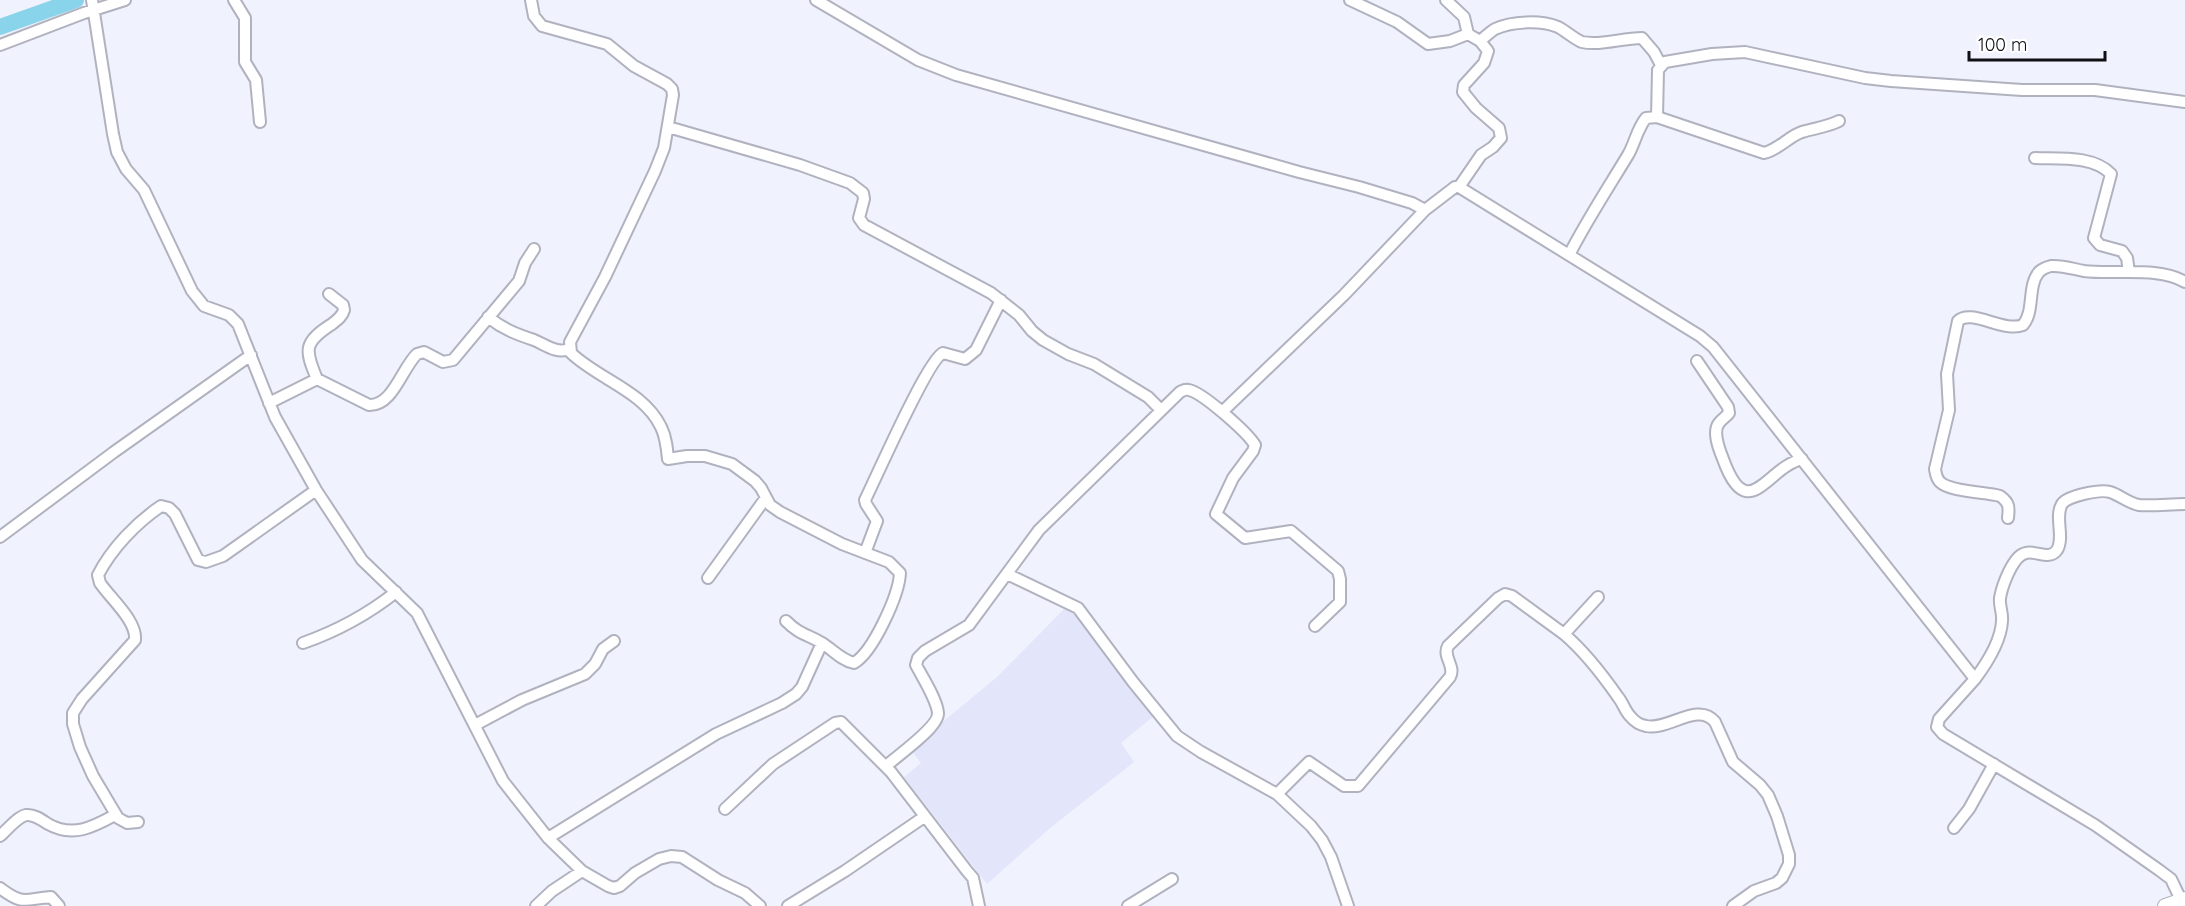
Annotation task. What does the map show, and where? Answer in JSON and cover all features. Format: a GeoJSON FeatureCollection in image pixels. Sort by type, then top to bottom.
{"type":"FeatureCollection","features":[{"type":"Feature","properties":{"kind":"street"},"geometry":{"type":"LineString","coordinates":[[0,45],[93,4],[125,0]]}},
{"type":"Feature","properties":{"kind":"street"},"geometry":{"type":"LineString","coordinates":[[234,0],[245,18],[245,62],[256,80],[260,122]]}},
{"type":"Feature","properties":{"kind":"street"},"geometry":{"type":"LineString","coordinates":[[531,0],[534,16],[542,26],[607,44],[634,66],[668,84],[673,94],[664,148],[655,171],[605,278],[570,342],[570,350],[574,356],[625,390],[653,415],[661,426],[668,459],[705,456],[732,464],[755,481],[761,488],[765,499],[780,512],[842,544],[889,562],[900,573],[896,594],[886,615],[861,659],[854,663],[846,661],[822,643],[804,636],[786,621]]}},
{"type":"Feature","properties":{"kind":"street"},"geometry":{"type":"LineString","coordinates":[[816,0],[901,51],[947,72],[1359,187],[1412,203],[1425,210]]}},
{"type":"Feature","properties":{"kind":"street"},"geometry":{"type":"LineString","coordinates":[[1350,0],[1397,22],[1428,44],[1450,41],[1468,34],[1480,40],[1488,51],[1484,63],[1464,85],[1463,92],[1476,108],[1499,128],[1501,138],[1493,147],[1480,155],[1459,187]]}},
{"type":"Feature","properties":{"kind":"street"},"geometry":{"type":"LineString","coordinates":[[1446,0],[1464,17],[1468,34]]}},
{"type":"Feature","properties":{"kind":"street"},"geometry":{"type":"LineString","coordinates":[[93,4],[117,152],[126,169],[144,190],[192,291],[204,306],[229,315],[238,324],[269,404],[316,490],[362,560],[417,613],[503,781],[548,838],[582,871],[614,888],[659,859],[671,856],[682,857],[718,880],[745,893],[760,906]]}},
{"type":"Feature","properties":{"kind":"street"},"geometry":{"type":"LineString","coordinates":[[1480,40],[1494,30],[1512,24],[1547,23],[1561,28],[1580,41],[1603,43],[1622,38],[1642,38],[1661,65]]}},
{"type":"Feature","properties":{"kind":"street"},"geometry":{"type":"LineString","coordinates":[[1657,117],[1658,70],[1665,62],[1712,54],[1745,52],[1865,78],[1891,81],[2022,90],[2095,90],[2185,102]]}},
{"type":"Feature","properties":{"kind":"street"},"geometry":{"type":"LineString","coordinates":[[1569,255],[1593,210],[1629,153],[1646,118],[1657,117],[1764,153],[1780,147],[1800,132],[1828,127],[1839,121]]}},
{"type":"Feature","properties":{"kind":"street"},"geometry":{"type":"LineString","coordinates":[[668,127],[770,156],[850,183],[863,193],[864,199],[859,218],[864,225],[991,293],[1019,315],[1043,340],[1068,354],[1094,364],[1148,398],[1161,410]]}},
{"type":"Feature","properties":{"kind":"street"},"geometry":{"type":"LineString","coordinates":[[2035,158],[2083,161],[2108,171],[2111,178],[2094,238],[2100,245],[2122,251],[2127,258],[2129,272]]}},
{"type":"Feature","properties":{"kind":"street"},"geometry":{"type":"LineString","coordinates":[[1222,412],[1344,295],[1425,210],[1455,187],[1459,187],[1700,336],[1713,347],[1975,679]]}},
{"type":"Feature","properties":{"kind":"street"},"geometry":{"type":"LineString","coordinates":[[329,294],[343,305],[344,310],[337,321],[310,341],[309,353],[317,379],[369,405],[374,405],[389,395],[417,354],[424,352],[443,362],[453,360],[519,281],[525,263],[534,249]]}},
{"type":"Feature","properties":{"kind":"street"},"geometry":{"type":"LineString","coordinates":[[2008,518],[2009,507],[2007,501],[2001,496],[1949,487],[1938,481],[1936,476],[1935,469],[1949,410],[1947,374],[1958,321],[1968,316],[2011,327],[2023,325],[2028,315],[2035,280],[2038,273],[2045,268],[2061,267],[2083,271],[2171,275],[2185,282]]}},
{"type":"Feature","properties":{"kind":"street"},"geometry":{"type":"LineString","coordinates":[[865,552],[877,521],[865,500],[930,368],[938,355],[943,353],[965,359],[971,356],[976,351],[1001,300]]}},
{"type":"Feature","properties":{"kind":"street"},"geometry":{"type":"LineString","coordinates":[[488,317],[517,336],[558,351],[570,350]]}},
{"type":"Feature","properties":{"kind":"street"},"geometry":{"type":"LineString","coordinates":[[0,537],[114,452],[251,355]]}},
{"type":"Feature","properties":{"kind":"street"},"geometry":{"type":"LineString","coordinates":[[1697,361],[1728,407],[1729,413],[1716,431],[1722,455],[1737,486],[1743,491],[1751,492],[1761,487],[1791,463],[1802,459]]}},
{"type":"Feature","properties":{"kind":"street"},"geometry":{"type":"LineString","coordinates":[[269,404],[317,379]]}},
{"type":"Feature","properties":{"kind":"street"},"geometry":{"type":"LineString","coordinates":[[886,766],[933,727],[938,717],[936,706],[916,665],[918,658],[925,651],[969,625],[1039,530],[1161,410],[1180,392],[1187,389],[1222,412],[1250,438],[1254,445],[1253,451],[1233,478],[1216,514],[1245,538],[1291,531],[1338,571],[1340,602],[1316,626]]}},
{"type":"Feature","properties":{"kind":"street"},"geometry":{"type":"LineString","coordinates":[[138,822],[122,821],[116,815],[86,761],[73,724],[76,707],[135,640],[136,632],[132,622],[109,597],[100,583],[98,575],[103,565],[121,541],[148,514],[161,506],[169,508],[175,514],[198,560],[206,562],[224,555],[316,490]]}},
{"type":"Feature","properties":{"kind":"street"},"geometry":{"type":"LineString","coordinates":[[2165,906],[2183,899],[2171,879],[2095,825],[1943,734],[1937,727],[1939,719],[1975,679],[1991,655],[2001,631],[2000,598],[2014,562],[2022,553],[2044,555],[2057,550],[2062,504],[2068,499],[2108,491],[2140,505],[2185,504]]}},
{"type":"Feature","properties":{"kind":"street"},"geometry":{"type":"LineString","coordinates":[[708,578],[765,499]]}},
{"type":"Feature","properties":{"kind":"street"},"geometry":{"type":"LineString","coordinates":[[1007,574],[1078,608],[1177,736],[1276,794],[1322,840],[1331,857],[1348,906]]}},
{"type":"Feature","properties":{"kind":"street"},"geometry":{"type":"LineString","coordinates":[[303,643],[364,616],[396,592]]}},
{"type":"Feature","properties":{"kind":"street"},"geometry":{"type":"LineString","coordinates":[[1276,794],[1309,762],[1344,786],[1358,786],[1450,677],[1452,667],[1446,654],[1448,646],[1505,594],[1512,596],[1564,634],[1586,655],[1637,722],[1646,726],[1656,726],[1701,714],[1711,717],[1715,722],[1733,762],[1768,795],[1785,839],[1789,864],[1782,878],[1776,883],[1754,891],[1733,906]]}},
{"type":"Feature","properties":{"kind":"street"},"geometry":{"type":"LineString","coordinates":[[1564,634],[1598,597]]}},
{"type":"Feature","properties":{"kind":"street"},"geometry":{"type":"LineString","coordinates":[[475,725],[522,700],[585,674],[595,664],[603,649],[614,640]]}},
{"type":"Feature","properties":{"kind":"street"},"geometry":{"type":"LineString","coordinates":[[548,838],[716,734],[796,694],[802,687],[822,643]]}},
{"type":"Feature","properties":{"kind":"street"},"geometry":{"type":"LineString","coordinates":[[725,808],[773,764],[835,723],[841,722],[886,766],[973,878],[980,906]]}},
{"type":"Feature","properties":{"kind":"street"},"geometry":{"type":"LineString","coordinates":[[1954,828],[1970,809],[1994,764]]}},
{"type":"Feature","properties":{"kind":"street"},"geometry":{"type":"LineString","coordinates":[[0,836],[20,818],[27,815],[71,831],[84,830],[116,815]]}},
{"type":"Feature","properties":{"kind":"street"},"geometry":{"type":"LineString","coordinates":[[788,906],[845,871],[924,817]]}},
{"type":"Feature","properties":{"kind":"street"},"geometry":{"type":"LineString","coordinates":[[536,906],[552,891],[582,871]]}},
{"type":"Feature","properties":{"kind":"street"},"geometry":{"type":"LineString","coordinates":[[1128,906],[1172,879]]}},
{"type":"Feature","properties":{"kind":"street"},"geometry":{"type":"LineString","coordinates":[[0,888],[16,904],[25,905],[51,897],[59,906]]}},
{"type":"Feature","properties":{"kind":"shaded area"},"geometry":{"type":"Polygon","coordinates":[[[1069,604],[1155,715],[1121,743],[1134,762],[1049,829],[987,884],[904,777],[921,763],[910,749],[997,677],[1069,604]]]}},
{"type":"Feature","properties":{"kind":"waterway"},"geometry":{"type":"LineString","coordinates":[[0,27],[76,0]]}}]}
